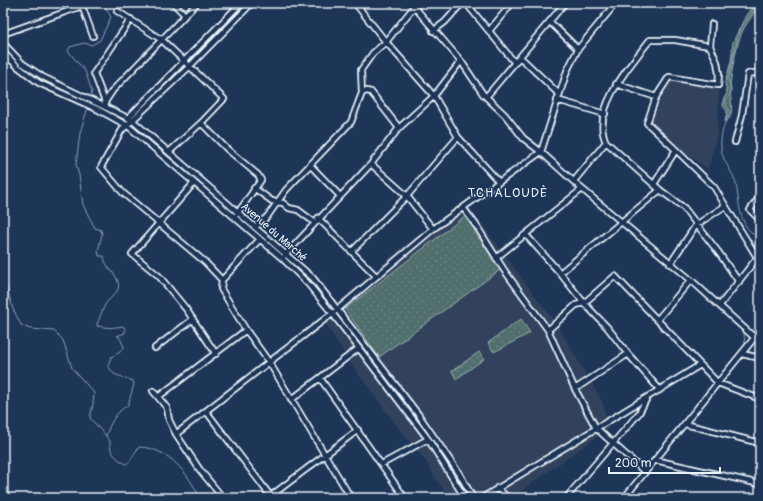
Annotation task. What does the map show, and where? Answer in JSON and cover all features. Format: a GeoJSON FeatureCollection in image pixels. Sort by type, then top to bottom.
{"type":"FeatureCollection","features":[{"type":"Feature","properties":{"kind":"street"},"geometry":{"type":"LineString","coordinates":[[173,3],[185,15]]}},
{"type":"Feature","properties":{"kind":"street"},"geometry":{"type":"LineString","coordinates":[[105,104],[113,90],[198,3]]}},
{"type":"Feature","properties":{"kind":"street"},"geometry":{"type":"LineString","coordinates":[[222,280],[205,262],[123,193],[101,167],[122,130],[128,126],[130,119],[241,3]]}},
{"type":"Feature","properties":{"kind":"street"},"geometry":{"type":"LineString","coordinates":[[130,119],[190,66],[252,3]]}},
{"type":"Feature","properties":{"kind":"street"},"geometry":{"type":"LineString","coordinates":[[354,3],[434,96],[458,137],[499,182]]}},
{"type":"Feature","properties":{"kind":"street"},"geometry":{"type":"LineString","coordinates":[[411,3],[416,5],[433,31],[461,61],[468,74],[486,97],[505,115],[523,138],[542,152],[621,223],[691,280],[755,338]]}},
{"type":"Feature","properties":{"kind":"street"},"geometry":{"type":"LineString","coordinates":[[433,31],[445,22],[462,3]]}},
{"type":"Feature","properties":{"kind":"street"},"geometry":{"type":"LineString","coordinates":[[466,3],[515,63]]}},
{"type":"Feature","properties":{"kind":"street"},"geometry":{"type":"LineString","coordinates":[[489,31],[512,3]]}},
{"type":"Feature","properties":{"kind":"street"},"geometry":{"type":"LineString","coordinates":[[486,97],[565,3]]}},
{"type":"Feature","properties":{"kind":"street"},"geometry":{"type":"LineString","coordinates":[[176,434],[338,309],[433,229],[464,209],[542,152],[567,70],[578,49],[616,3]]}},
{"type":"Feature","properties":{"kind":"street"},"geometry":{"type":"LineString","coordinates":[[3,34],[82,5],[93,36]]}},
{"type":"Feature","properties":{"kind":"street"},"geometry":{"type":"LineString","coordinates":[[256,227],[267,217],[277,202],[352,122],[362,93],[361,70],[373,53],[386,42],[416,5]]}},
{"type":"Feature","properties":{"kind":"street"},"geometry":{"type":"LineString","coordinates":[[117,11],[162,40],[224,99],[201,123],[169,152]]}},
{"type":"Feature","properties":{"kind":"street"},"geometry":{"type":"LineString","coordinates":[[105,104],[94,73],[131,19]]}},
{"type":"Feature","properties":{"kind":"street"},"geometry":{"type":"LineString","coordinates":[[550,22],[578,49]]}},
{"type":"Feature","properties":{"kind":"street"},"geometry":{"type":"LineString","coordinates":[[712,24],[710,46],[717,62],[719,74],[718,85],[669,78],[656,97],[647,123],[714,187],[759,260],[720,305]]}},
{"type":"Feature","properties":{"kind":"street"},"geometry":{"type":"LineString","coordinates":[[710,46],[675,40],[650,40],[616,84],[605,114],[602,135],[606,142],[660,190],[684,208],[719,253],[739,282]]}},
{"type":"Feature","properties":{"kind":"street","name":"Avenue du Marché"},"geometry":{"type":"LineString","coordinates":[[3,43],[22,63],[43,77],[99,103],[105,104],[130,119],[313,278],[418,414],[459,473],[473,498]]}},
{"type":"Feature","properties":{"kind":"street","name":"Avenue du Marché"},"geometry":{"type":"LineString","coordinates":[[3,52],[17,66],[39,83],[97,109],[128,126],[282,258],[309,285],[359,348],[428,439],[466,498]]}},
{"type":"Feature","properties":{"kind":"street"},"geometry":{"type":"LineString","coordinates":[[520,57],[559,94]]}},
{"type":"Feature","properties":{"kind":"street"},"geometry":{"type":"LineString","coordinates":[[282,258],[339,195],[371,164],[399,128],[434,96],[461,61]]}},
{"type":"Feature","properties":{"kind":"street"},"geometry":{"type":"LineString","coordinates":[[735,142],[742,115],[748,74],[760,72]]}},
{"type":"Feature","properties":{"kind":"street"},"geometry":{"type":"LineString","coordinates":[[616,84],[656,97]]}},
{"type":"Feature","properties":{"kind":"street"},"geometry":{"type":"LineString","coordinates":[[362,93],[366,91],[371,92],[399,128]]}},
{"type":"Feature","properties":{"kind":"street"},"geometry":{"type":"LineString","coordinates":[[558,100],[605,114]]}},
{"type":"Feature","properties":{"kind":"street"},"geometry":{"type":"LineString","coordinates":[[201,123],[258,175],[261,180],[234,217]]}},
{"type":"Feature","properties":{"kind":"street"},"geometry":{"type":"LineString","coordinates":[[352,251],[407,196],[458,137]]}},
{"type":"Feature","properties":{"kind":"street"},"geometry":{"type":"LineString","coordinates":[[574,181],[606,142]]}},
{"type":"Feature","properties":{"kind":"street"},"geometry":{"type":"LineString","coordinates":[[654,184],[676,150]]}},
{"type":"Feature","properties":{"kind":"street"},"geometry":{"type":"LineString","coordinates":[[371,164],[407,196],[433,229]]}},
{"type":"Feature","properties":{"kind":"street"},"geometry":{"type":"LineString","coordinates":[[311,166],[339,195]]}},
{"type":"Feature","properties":{"kind":"street"},"geometry":{"type":"LineString","coordinates":[[194,183],[132,254],[159,276],[193,319],[216,354]]}},
{"type":"Feature","properties":{"kind":"street"},"geometry":{"type":"LineString","coordinates":[[254,188],[272,201],[283,203],[289,208],[298,210],[316,220],[352,251],[376,276]]}},
{"type":"Feature","properties":{"kind":"street"},"geometry":{"type":"LineString","coordinates":[[496,258],[582,189]]}},
{"type":"Feature","properties":{"kind":"street"},"geometry":{"type":"LineString","coordinates":[[560,273],[660,190]]}},
{"type":"Feature","properties":{"kind":"street"},"geometry":{"type":"LineString","coordinates":[[760,196],[750,210],[760,220]]}},
{"type":"Feature","properties":{"kind":"street"},"geometry":{"type":"LineString","coordinates":[[670,264],[696,225],[725,206]]}},
{"type":"Feature","properties":{"kind":"street"},"geometry":{"type":"LineString","coordinates":[[464,209],[476,225],[496,258],[548,330],[575,389],[596,428],[644,472]]}},
{"type":"Feature","properties":{"kind":"street"},"geometry":{"type":"LineString","coordinates":[[526,235],[660,390]]}},
{"type":"Feature","properties":{"kind":"street"},"geometry":{"type":"LineString","coordinates":[[260,239],[222,280],[221,289],[246,330],[269,362],[351,498]]}},
{"type":"Feature","properties":{"kind":"street"},"geometry":{"type":"LineString","coordinates":[[548,330],[576,305],[584,303],[616,276],[718,383],[760,399]]}},
{"type":"Feature","properties":{"kind":"street"},"geometry":{"type":"LineString","coordinates":[[658,320],[691,280]]}},
{"type":"Feature","properties":{"kind":"street"},"geometry":{"type":"LineString","coordinates":[[155,348],[193,319]]}},
{"type":"Feature","properties":{"kind":"street"},"geometry":{"type":"LineString","coordinates":[[158,396],[216,354],[246,330]]}},
{"type":"Feature","properties":{"kind":"street"},"geometry":{"type":"LineString","coordinates":[[626,498],[644,472],[760,331]]}},
{"type":"Feature","properties":{"kind":"street"},"geometry":{"type":"LineString","coordinates":[[291,400],[359,348]]}},
{"type":"Feature","properties":{"kind":"street"},"geometry":{"type":"LineString","coordinates":[[575,389],[628,354]]}},
{"type":"Feature","properties":{"kind":"street"},"geometry":{"type":"LineString","coordinates":[[742,354],[760,358]]}},
{"type":"Feature","properties":{"kind":"street"},"geometry":{"type":"LineString","coordinates":[[482,498],[700,365]]}},
{"type":"Feature","properties":{"kind":"street"},"geometry":{"type":"LineString","coordinates":[[320,378],[405,498]]}},
{"type":"Feature","properties":{"kind":"street"},"geometry":{"type":"LineString","coordinates":[[153,391],[167,408],[169,420],[176,434],[200,470],[222,498]]}},
{"type":"Feature","properties":{"kind":"street"},"geometry":{"type":"LineString","coordinates":[[566,498],[639,414],[647,398]]}},
{"type":"Feature","properties":{"kind":"street"},"geometry":{"type":"LineString","coordinates":[[206,412],[270,497],[358,430]]}},
{"type":"Feature","properties":{"kind":"street"},"geometry":{"type":"LineString","coordinates":[[412,418],[418,414]]}},
{"type":"Feature","properties":{"kind":"street"},"geometry":{"type":"LineString","coordinates":[[685,424],[760,443]]}},
{"type":"Feature","properties":{"kind":"street"},"geometry":{"type":"LineString","coordinates":[[382,464],[428,439]]}},
{"type":"Feature","properties":{"kind":"street"},"geometry":{"type":"LineString","coordinates":[[655,460],[760,484]]}},
{"type":"Feature","properties":{"kind":"street"},"geometry":{"type":"LineString","coordinates":[[453,476],[459,473]]}},
{"type":"Feature","properties":{"kind":"street"},"geometry":{"type":"LineString","coordinates":[[497,488],[508,498]]}},
{"type":"Feature","properties":{"kind":"shaded area"},"geometry":{"type":"Polygon","coordinates":[[[670,81],[719,90],[717,134],[708,169],[682,151],[650,122],[666,85],[670,81]]]}},
{"type":"Feature","properties":{"kind":"shaded area"},"geometry":{"type":"Polygon","coordinates":[[[465,202],[558,326],[603,403],[608,429],[511,498],[451,498],[436,480],[426,461],[403,434],[356,371],[321,317],[405,245],[465,202]]]}},
{"type":"Feature","properties":{"kind":"green space"},"geometry":{"type":"Polygon","coordinates":[[[755,3],[760,4],[744,28],[737,48],[730,88],[732,107],[730,116],[725,122],[727,111],[723,106],[723,100],[727,93],[725,83],[731,61],[733,42],[746,15],[755,3]]]}},
{"type":"Feature","properties":{"kind":"green space"},"geometry":{"type":"Polygon","coordinates":[[[465,216],[500,270],[379,357],[345,309],[465,216]]]}},
{"type":"Feature","properties":{"kind":"green space"},"geometry":{"type":"Polygon","coordinates":[[[521,319],[530,333],[494,352],[488,343],[521,319]]]}},
{"type":"Feature","properties":{"kind":"green space"},"geometry":{"type":"Polygon","coordinates":[[[479,352],[484,359],[456,379],[452,371],[479,352]]]}},
{"type":"Feature","properties":{"kind":"waterway"},"geometry":{"type":"LineString","coordinates":[[90,98],[92,91],[85,71],[68,51],[70,47],[84,43],[92,45],[100,40],[111,17],[103,3]]}},
{"type":"Feature","properties":{"kind":"waterway"},"geometry":{"type":"LineString","coordinates":[[758,3],[739,31],[728,80],[731,93],[725,103],[730,112],[723,129],[721,147],[724,159],[736,184],[741,215],[748,228],[753,234],[760,238]]}},
{"type":"Feature","properties":{"kind":"waterway"},"geometry":{"type":"LineString","coordinates":[[88,107],[80,133],[76,165],[79,175],[83,205],[95,228],[101,230],[102,234],[98,251],[99,256],[104,256],[107,265],[118,282],[117,291],[106,303],[97,326],[110,328],[122,326],[125,328],[125,333],[117,336],[120,338],[124,347],[120,352],[111,357],[108,366],[114,374],[133,381],[134,384],[128,405],[114,418],[106,436],[110,441],[111,449],[114,455],[126,464],[139,447],[150,448],[168,457],[183,471],[200,498]]}},
{"type":"Feature","properties":{"kind":"waterway"},"geometry":{"type":"LineString","coordinates":[[3,284],[6,285],[13,309],[21,325],[30,329],[54,331],[63,340],[72,368],[94,393],[90,418],[106,436]]}},
{"type":"Feature","properties":{"kind":"waterway"},"geometry":{"type":"LineString","coordinates":[[736,325],[744,333],[745,346]]}},
{"type":"Feature","properties":{"kind":"waterway"},"geometry":{"type":"LineString","coordinates":[[747,349],[750,352],[760,355]]}},
{"type":"Feature","properties":{"kind":"district","name":"TCHALOUDÈ"},"geometry":{"type":"Point","coordinates":[508,193]}}]}
